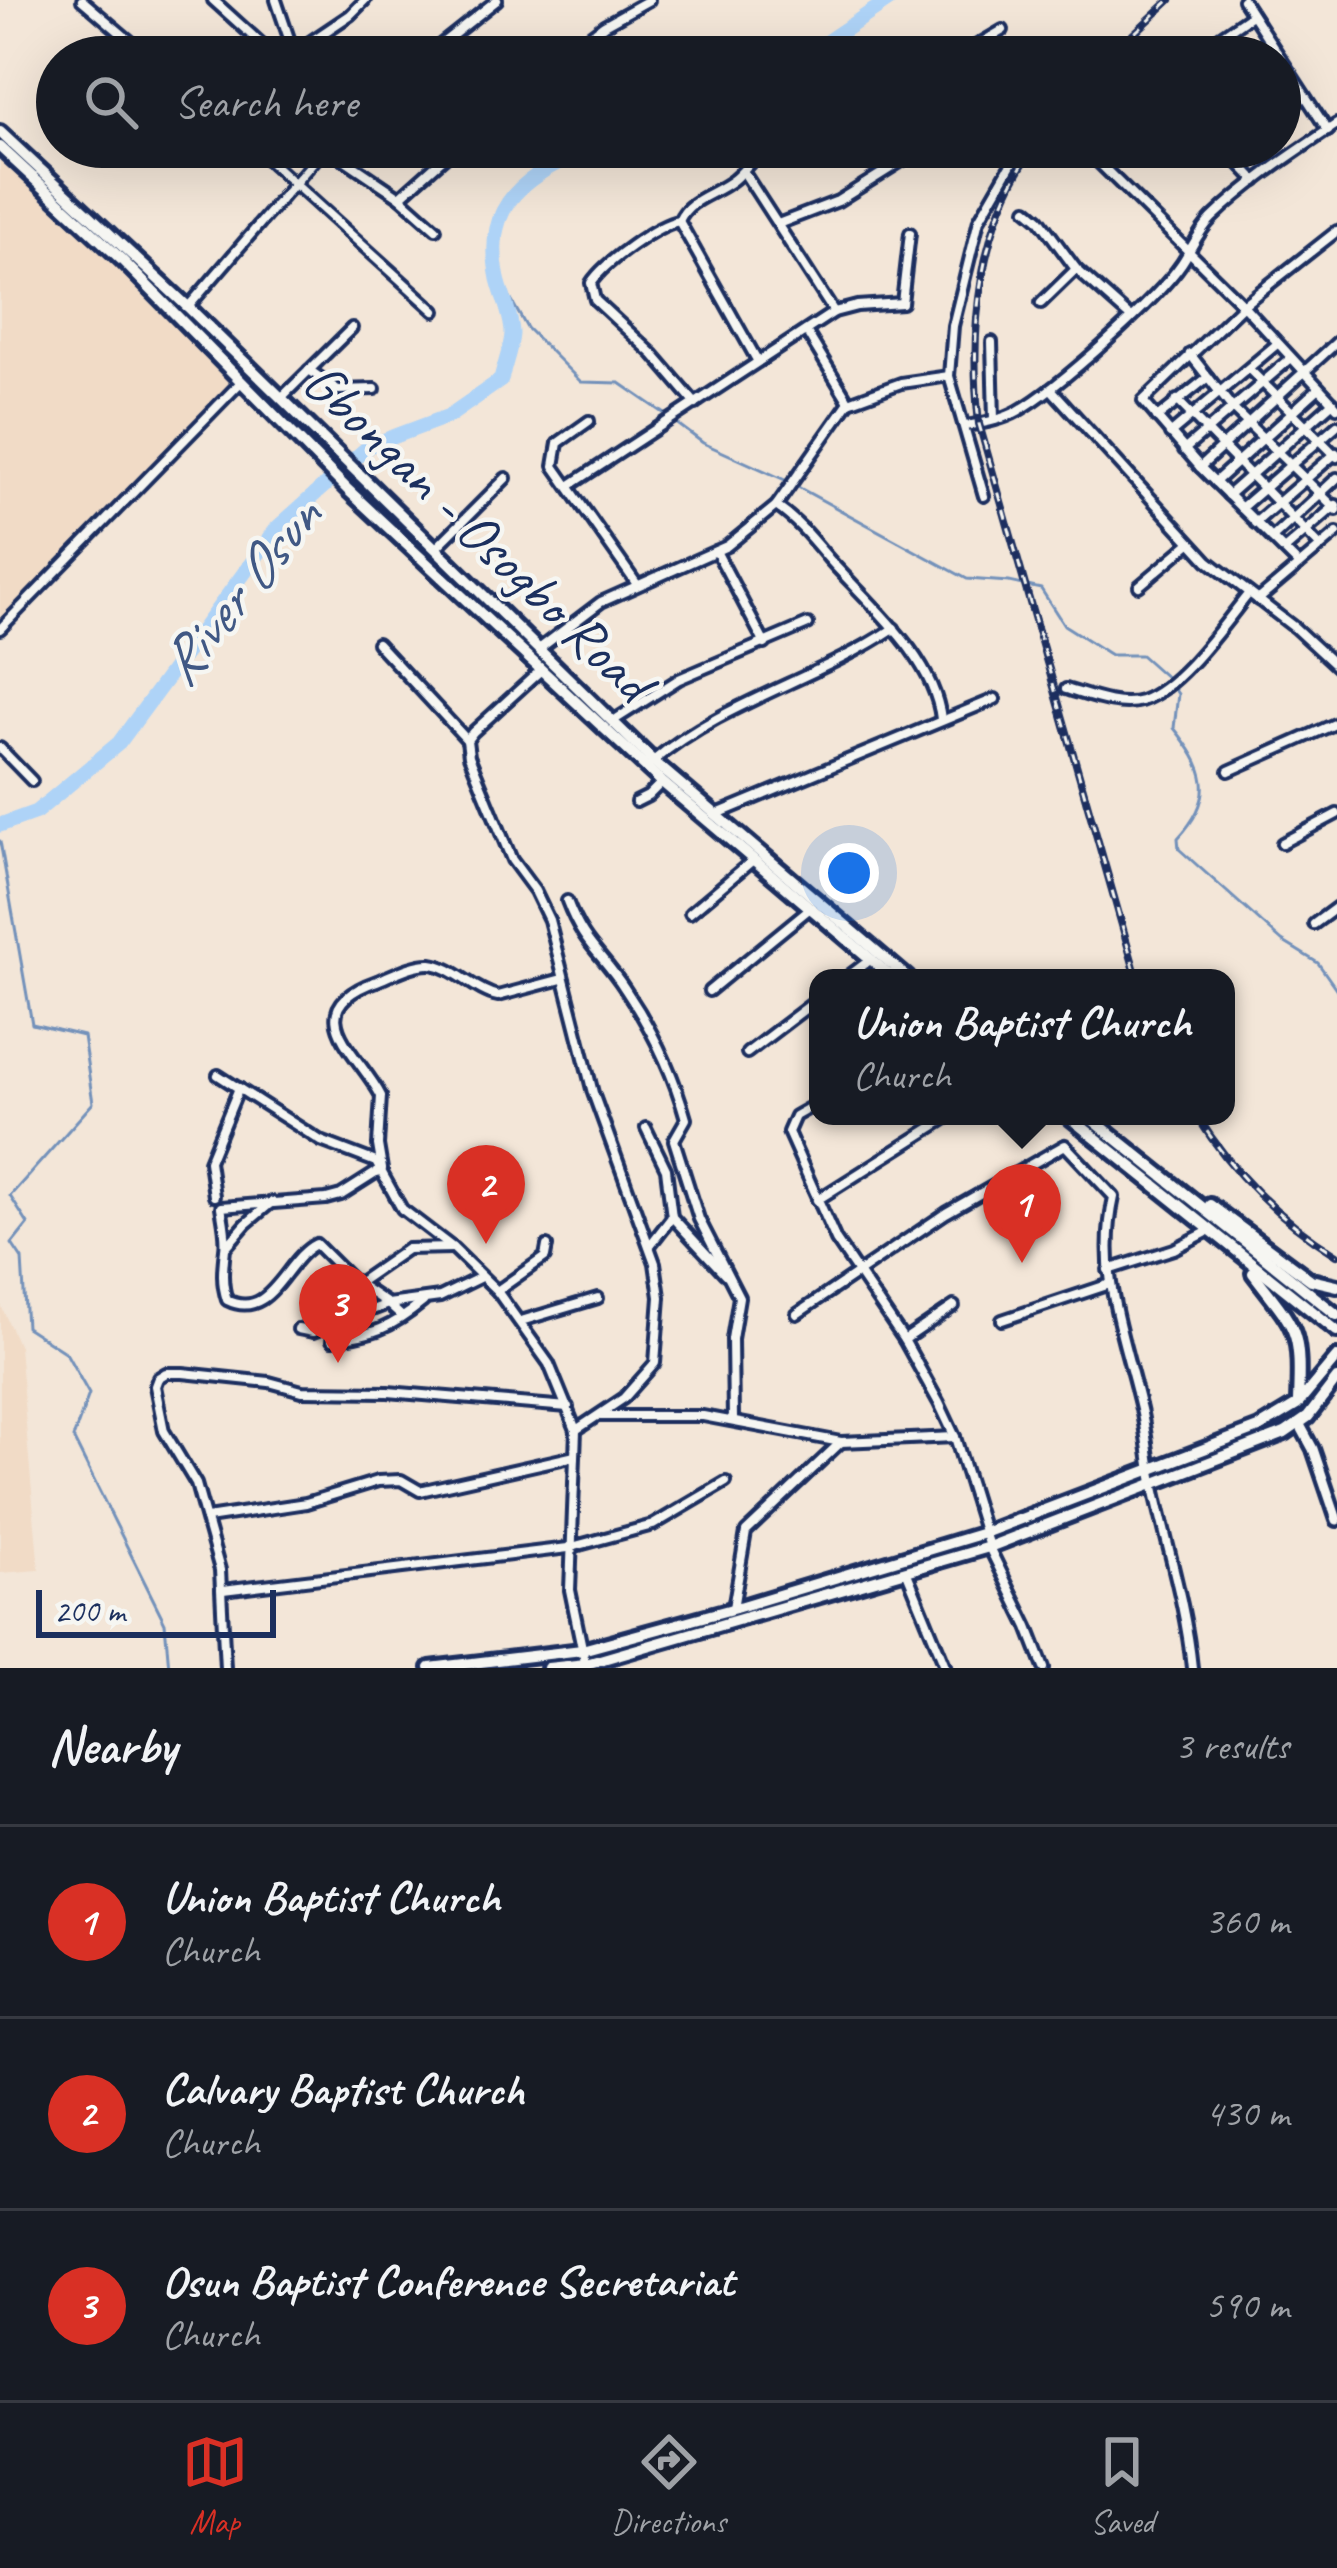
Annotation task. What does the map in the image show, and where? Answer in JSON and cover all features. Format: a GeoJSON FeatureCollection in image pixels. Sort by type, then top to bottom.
{"type":"FeatureCollection","features":[{"type":"Feature","properties":{"kind":"main road","name":"Gbongan - Osogbo Road"},"geometry":{"type":"LineString","coordinates":[[0,132],[36,166]]}},
{"type":"Feature","properties":{"kind":"main road","name":"Gbongan - Osogbo Road"},"geometry":{"type":"LineString","coordinates":[[0,147],[122,260],[385,524],[543,669],[898,969]]}},
{"type":"Feature","properties":{"kind":"main road","name":"Gbongan - Osogbo Road"},"geometry":{"type":"LineString","coordinates":[[39,168],[613,721],[662,782],[881,969]]}},
{"type":"Feature","properties":{"kind":"main road"},"geometry":{"type":"LineString","coordinates":[[1081,1125],[1337,1315]]}},
{"type":"Feature","properties":{"kind":"main road"},"geometry":{"type":"LineString","coordinates":[[1096,1125],[1121,1152],[1337,1331]]}},
{"type":"Feature","properties":{"kind":"main road"},"geometry":{"type":"LineString","coordinates":[[1121,1152],[1135,1177],[1253,1273],[1292,1321],[1300,1360],[1298,1405]]}},
{"type":"Feature","properties":{"kind":"main road"},"geometry":{"type":"LineString","coordinates":[[1121,1152],[1169,1175],[1311,1280],[1337,1286]]}},
{"type":"Feature","properties":{"kind":"main road"},"geometry":{"type":"LineString","coordinates":[[548,1668],[586,1666],[989,1547],[1259,1428],[1298,1405],[1337,1357]]}},
{"type":"Feature","properties":{"kind":"main road"},"geometry":{"type":"LineString","coordinates":[[430,1668],[582,1650],[984,1533],[1300,1425],[1336,1382]]}},
{"type":"Feature","properties":{"kind":"street"},"geometry":{"type":"LineString","coordinates":[[82,0],[124,36]]}},
{"type":"Feature","properties":{"kind":"street"},"geometry":{"type":"LineString","coordinates":[[213,0],[253,36]]}},
{"type":"Feature","properties":{"kind":"street"},"geometry":{"type":"LineString","coordinates":[[276,0],[288,36]]}},
{"type":"Feature","properties":{"kind":"street"},"geometry":{"type":"LineString","coordinates":[[321,36],[365,0]]}},
{"type":"Feature","properties":{"kind":"street"},"geometry":{"type":"LineString","coordinates":[[452,36],[497,0]]}},
{"type":"Feature","properties":{"kind":"street"},"geometry":{"type":"LineString","coordinates":[[590,36],[649,0]]}},
{"type":"Feature","properties":{"kind":"street"},"geometry":{"type":"LineString","coordinates":[[1243,0],[1264,36]]}},
{"type":"Feature","properties":{"kind":"street"},"geometry":{"type":"LineString","coordinates":[[1221,36],[1250,16]]}},
{"type":"Feature","properties":{"kind":"street"},"geometry":{"type":"LineString","coordinates":[[993,36],[1003,30]]}},
{"type":"Feature","properties":{"kind":"street"},"geometry":{"type":"LineString","coordinates":[[1301,91],[1328,130]]}},
{"type":"Feature","properties":{"kind":"street"},"geometry":{"type":"LineString","coordinates":[[1301,149],[1337,124]]}},
{"type":"Feature","properties":{"kind":"street"},"geometry":{"type":"LineString","coordinates":[[277,168],[435,311]]}},
{"type":"Feature","properties":{"kind":"street"},"geometry":{"type":"LineString","coordinates":[[188,307],[308,168]]}},
{"type":"Feature","properties":{"kind":"street"},"geometry":{"type":"LineString","coordinates":[[357,168],[400,197],[436,230]]}},
{"type":"Feature","properties":{"kind":"street"},"geometry":{"type":"LineString","coordinates":[[400,197],[432,168]]}},
{"type":"Feature","properties":{"kind":"street"},"geometry":{"type":"LineString","coordinates":[[679,221],[695,201],[746,168]]}},
{"type":"Feature","properties":{"kind":"street"},"geometry":{"type":"LineString","coordinates":[[778,224],[854,192],[891,168]]}},
{"type":"Feature","properties":{"kind":"street"},"geometry":{"type":"LineString","coordinates":[[984,496],[950,376],[953,326],[979,220],[1009,168]]}},
{"type":"Feature","properties":{"kind":"street"},"geometry":{"type":"LineString","coordinates":[[1105,168],[1335,404],[1228,495]]}},
{"type":"Feature","properties":{"kind":"street"},"geometry":{"type":"LineString","coordinates":[[1244,168],[1256,181]]}},
{"type":"Feature","properties":{"kind":"street"},"geometry":{"type":"LineString","coordinates":[[965,426],[1017,412],[1050,388],[1182,263],[1210,219],[1274,168]]}},
{"type":"Feature","properties":{"kind":"street"},"geometry":{"type":"LineString","coordinates":[[743,171],[834,312]]}},
{"type":"Feature","properties":{"kind":"street"},"geometry":{"type":"LineString","coordinates":[[1027,209],[1076,269],[1130,317]]}},
{"type":"Feature","properties":{"kind":"street"},"geometry":{"type":"LineString","coordinates":[[679,221],[757,360]]}},
{"type":"Feature","properties":{"kind":"street"},"geometry":{"type":"LineString","coordinates":[[679,221],[667,223],[595,276],[590,289],[595,300],[653,354],[696,404]]}},
{"type":"Feature","properties":{"kind":"street"},"geometry":{"type":"LineString","coordinates":[[1299,565],[1199,467],[1144,405],[1145,397],[1243,305],[1337,231]]}},
{"type":"Feature","properties":{"kind":"street"},"geometry":{"type":"LineString","coordinates":[[568,486],[834,312],[902,303],[910,233]]}},
{"type":"Feature","properties":{"kind":"street"},"geometry":{"type":"LineString","coordinates":[[1041,303],[1076,269]]}},
{"type":"Feature","properties":{"kind":"street"},"geometry":{"type":"LineString","coordinates":[[281,398],[352,328]]}},
{"type":"Feature","properties":{"kind":"street"},"geometry":{"type":"LineString","coordinates":[[806,331],[849,402]]}},
{"type":"Feature","properties":{"kind":"street"},"geometry":{"type":"LineString","coordinates":[[992,342],[994,420]]}},
{"type":"Feature","properties":{"kind":"street"},"geometry":{"type":"LineString","coordinates":[[1199,467],[1337,342]]}},
{"type":"Feature","properties":{"kind":"street"},"geometry":{"type":"LineString","coordinates":[[1170,434],[1277,344]]}},
{"type":"Feature","properties":{"kind":"street"},"geometry":{"type":"LineString","coordinates":[[1190,354],[1233,409],[1336,507],[1284,550]]}},
{"type":"Feature","properties":{"kind":"street"},"geometry":{"type":"LineString","coordinates":[[1184,450],[1290,358]]}},
{"type":"Feature","properties":{"kind":"street"},"geometry":{"type":"LineString","coordinates":[[1249,369],[1336,454],[1256,523]]}},
{"type":"Feature","properties":{"kind":"street"},"geometry":{"type":"LineString","coordinates":[[309,370],[338,390],[375,388]]}},
{"type":"Feature","properties":{"kind":"street"},"geometry":{"type":"LineString","coordinates":[[539,649],[601,602],[716,551],[776,506],[849,402],[901,383],[950,376]]}},
{"type":"Feature","properties":{"kind":"street"},"geometry":{"type":"LineString","coordinates":[[1157,418],[1208,376]]}},
{"type":"Feature","properties":{"kind":"street"},"geometry":{"type":"LineString","coordinates":[[0,629],[241,382]]}},
{"type":"Feature","properties":{"kind":"street"},"geometry":{"type":"LineString","coordinates":[[1050,388],[1190,543],[1337,667]]}},
{"type":"Feature","properties":{"kind":"street"},"geometry":{"type":"LineString","coordinates":[[1214,482],[1319,388]]}},
{"type":"Feature","properties":{"kind":"street"},"geometry":{"type":"LineString","coordinates":[[1178,400],[1320,546]]}},
{"type":"Feature","properties":{"kind":"street"},"geometry":{"type":"LineString","coordinates":[[589,421],[565,435],[554,451],[556,472],[636,583]]}},
{"type":"Feature","properties":{"kind":"street"},"geometry":{"type":"LineString","coordinates":[[1241,508],[1337,425]]}},
{"type":"Feature","properties":{"kind":"street"},"geometry":{"type":"LineString","coordinates":[[436,548],[506,478]]}},
{"type":"Feature","properties":{"kind":"street"},"geometry":{"type":"LineString","coordinates":[[1271,538],[1337,478]]}},
{"type":"Feature","properties":{"kind":"street"},"geometry":{"type":"LineString","coordinates":[[776,506],[806,530],[894,628],[933,688],[941,720]]}},
{"type":"Feature","properties":{"kind":"street"},"geometry":{"type":"LineString","coordinates":[[1066,688],[1128,703],[1161,691],[1254,597],[1336,535]]}},
{"type":"Feature","properties":{"kind":"street"},"geometry":{"type":"LineString","coordinates":[[1139,586],[1190,543]]}},
{"type":"Feature","properties":{"kind":"street"},"geometry":{"type":"LineString","coordinates":[[716,551],[765,644]]}},
{"type":"Feature","properties":{"kind":"street"},"geometry":{"type":"LineString","coordinates":[[613,721],[664,687],[808,624]]}},
{"type":"Feature","properties":{"kind":"street"},"geometry":{"type":"LineString","coordinates":[[653,761],[673,744],[831,667],[894,628]]}},
{"type":"Feature","properties":{"kind":"street"},"geometry":{"type":"LineString","coordinates":[[377,643],[467,740],[475,775],[512,860],[549,920],[593,1093],[651,1245],[660,1297],[656,1363],[634,1388],[576,1430]]}},
{"type":"Feature","properties":{"kind":"street"},"geometry":{"type":"LineString","coordinates":[[467,740],[543,669]]}},
{"type":"Feature","properties":{"kind":"street"},"geometry":{"type":"LineString","coordinates":[[717,814],[995,699]]}},
{"type":"Feature","properties":{"kind":"street"},"geometry":{"type":"LineString","coordinates":[[1229,771],[1337,722]]}},
{"type":"Feature","properties":{"kind":"street"},"geometry":{"type":"LineString","coordinates":[[0,748],[32,781]]}},
{"type":"Feature","properties":{"kind":"street"},"geometry":{"type":"LineString","coordinates":[[635,802],[662,782]]}},
{"type":"Feature","properties":{"kind":"street"},"geometry":{"type":"LineString","coordinates":[[1282,843],[1337,814]]}},
{"type":"Feature","properties":{"kind":"street"},"geometry":{"type":"LineString","coordinates":[[690,913],[754,860]]}},
{"type":"Feature","properties":{"kind":"street"},"geometry":{"type":"LineString","coordinates":[[567,901],[578,929],[622,984],[677,1084],[686,1119],[674,1140],[699,1219],[737,1291],[733,1420]]}},
{"type":"Feature","properties":{"kind":"street"},"geometry":{"type":"LineString","coordinates":[[1314,924],[1337,907]]}},
{"type":"Feature","properties":{"kind":"street"},"geometry":{"type":"LineString","coordinates":[[709,991],[809,909]]}},
{"type":"Feature","properties":{"kind":"street"},"geometry":{"type":"LineString","coordinates":[[858,969],[870,960]]}},
{"type":"Feature","properties":{"kind":"street"},"geometry":{"type":"LineString","coordinates":[[562,979],[499,996],[443,968],[424,964],[355,988],[338,1013],[338,1030],[344,1048],[382,1096],[378,1145],[382,1169],[402,1209],[453,1247],[497,1291],[549,1364],[568,1407],[576,1430],[569,1590],[586,1666]]}},
{"type":"Feature","properties":{"kind":"street"},"geometry":{"type":"LineString","coordinates":[[747,1053],[809,1006]]}},
{"type":"Feature","properties":{"kind":"street"},"geometry":{"type":"LineString","coordinates":[[218,1075],[321,1141],[365,1157],[382,1169]]}},
{"type":"Feature","properties":{"kind":"street"},"geometry":{"type":"LineString","coordinates":[[214,1196],[208,1164],[239,1088]]}},
{"type":"Feature","properties":{"kind":"street"},"geometry":{"type":"LineString","coordinates":[[809,1107],[795,1116],[788,1132],[858,1275],[904,1340],[955,1437],[989,1547],[1044,1668]]}},
{"type":"Feature","properties":{"kind":"street"},"geometry":{"type":"LineString","coordinates":[[818,1200],[936,1125]]}},
{"type":"Feature","properties":{"kind":"street"},"geometry":{"type":"LineString","coordinates":[[646,1128],[666,1169],[672,1217],[728,1277]]}},
{"type":"Feature","properties":{"kind":"street"},"geometry":{"type":"LineString","coordinates":[[797,1314],[946,1213],[1065,1144],[1114,1197],[1107,1237],[1110,1284],[1145,1426],[1192,1668]]}},
{"type":"Feature","properties":{"kind":"street"},"geometry":{"type":"LineString","coordinates":[[226,1247],[223,1204],[341,1195],[382,1169]]}},
{"type":"Feature","properties":{"kind":"street"},"geometry":{"type":"LineString","coordinates":[[274,1201],[226,1247],[222,1258],[227,1300],[239,1306],[254,1304],[281,1284],[307,1248],[316,1244],[400,1315]]}},
{"type":"Feature","properties":{"kind":"street"},"geometry":{"type":"LineString","coordinates":[[651,1245],[672,1217]]}},
{"type":"Feature","properties":{"kind":"street"},"geometry":{"type":"LineString","coordinates":[[1108,1270],[1174,1249],[1205,1233]]}},
{"type":"Feature","properties":{"kind":"street"},"geometry":{"type":"LineString","coordinates":[[497,1291],[545,1258],[547,1246]]}},
{"type":"Feature","properties":{"kind":"street"},"geometry":{"type":"LineString","coordinates":[[358,1283],[406,1250],[453,1247]]}},
{"type":"Feature","properties":{"kind":"street"},"geometry":{"type":"LineString","coordinates":[[332,1340],[387,1330],[400,1315],[424,1301],[482,1277]]}},
{"type":"Feature","properties":{"kind":"street"},"geometry":{"type":"LineString","coordinates":[[1001,1320],[1110,1284]]}},
{"type":"Feature","properties":{"kind":"street"},"geometry":{"type":"LineString","coordinates":[[521,1321],[598,1298]]}},
{"type":"Feature","properties":{"kind":"street"},"geometry":{"type":"LineString","coordinates":[[298,1329],[313,1332],[388,1304],[424,1301]]}},
{"type":"Feature","properties":{"kind":"street"},"geometry":{"type":"LineString","coordinates":[[904,1340],[954,1306]]}},
{"type":"Feature","properties":{"kind":"street"},"geometry":{"type":"LineString","coordinates":[[224,1668],[223,1591],[196,1484],[164,1432],[155,1386],[166,1373],[269,1382],[302,1391],[388,1392],[568,1407]]}},
{"type":"Feature","properties":{"kind":"street"},"geometry":{"type":"LineString","coordinates":[[600,1416],[703,1416],[841,1442],[955,1437]]}},
{"type":"Feature","properties":{"kind":"street"},"geometry":{"type":"LineString","coordinates":[[1300,1425],[1337,1520]]}},
{"type":"Feature","properties":{"kind":"street"},"geometry":{"type":"LineString","coordinates":[[732,1609],[746,1532],[778,1507],[841,1442]]}},
{"type":"Feature","properties":{"kind":"street"},"geometry":{"type":"LineString","coordinates":[[207,1518],[306,1503],[378,1481],[400,1480],[420,1491],[575,1456]]}},
{"type":"Feature","properties":{"kind":"street"},"geometry":{"type":"LineString","coordinates":[[223,1591],[568,1548],[653,1525],[726,1482]]}},
{"type":"Feature","properties":{"kind":"street"},"geometry":{"type":"LineString","coordinates":[[907,1573],[946,1668]]}},
{"type":"Feature","properties":{"kind":"shaded area"},"geometry":{"type":"Polygon","coordinates":[[[0,150],[238,381],[0,630],[0,150]]]}},
{"type":"Feature","properties":{"kind":"shaded area"},"geometry":{"type":"Polygon","coordinates":[[[0,1303],[19,1347],[39,1570],[0,1573],[0,1303]]]}},
{"type":"Feature","properties":{"kind":"waterway","name":"River Osun"},"geometry":{"type":"LineString","coordinates":[[835,36],[889,0]]}},
{"type":"Feature","properties":{"kind":"waterway","name":"River Osun"},"geometry":{"type":"LineString","coordinates":[[0,825],[36,812],[119,743],[278,527],[369,446],[449,416],[501,380],[512,334],[498,279],[497,229],[514,195],[548,168]]}},
{"type":"Feature","properties":{"kind":"waterway"},"geometry":{"type":"LineString","coordinates":[[498,277],[527,328],[581,382],[620,383],[668,416]]}},
{"type":"Feature","properties":{"kind":"waterway"},"geometry":{"type":"LineString","coordinates":[[675,422],[703,443],[785,480],[967,579],[1041,589],[1064,625],[1111,655],[1141,655],[1168,679]]}},
{"type":"Feature","properties":{"kind":"waterway"},"geometry":{"type":"LineString","coordinates":[[1173,687],[1178,694],[1174,728],[1194,756],[1203,782],[1199,808],[1178,838],[1179,849],[1282,941],[1318,963],[1337,990]]}},
{"type":"Feature","properties":{"kind":"waterway"},"geometry":{"type":"LineString","coordinates":[[0,841],[32,1024],[83,1036],[93,1103],[10,1196],[28,1224],[12,1244],[22,1259],[26,1327],[66,1353],[89,1394],[73,1438],[165,1623],[169,1668]]}},
{"type":"Feature","properties":{"kind":"railway"},"geometry":{"type":"LineString","coordinates":[[1131,36],[1170,0]]}},
{"type":"Feature","properties":{"kind":"railway"},"geometry":{"type":"LineString","coordinates":[[1021,168],[1000,210],[982,280],[975,352],[979,424],[1134,969]]}},
{"type":"Feature","properties":{"kind":"railway"},"geometry":{"type":"LineString","coordinates":[[1203,1125],[1259,1194],[1337,1255]]}},
{"type":"Feature","properties":{"kind":"place","name":"Calvary Baptist Church"},"geometry":{"type":"Point","coordinates":[486,1244]}},
{"type":"Feature","properties":{"kind":"place","name":"Union Baptist Church"},"geometry":{"type":"Point","coordinates":[1022,1263]}},
{"type":"Feature","properties":{"kind":"place","name":"Osun Baptist Conference Secretariat"},"geometry":{"type":"Point","coordinates":[338,1363]}}]}
